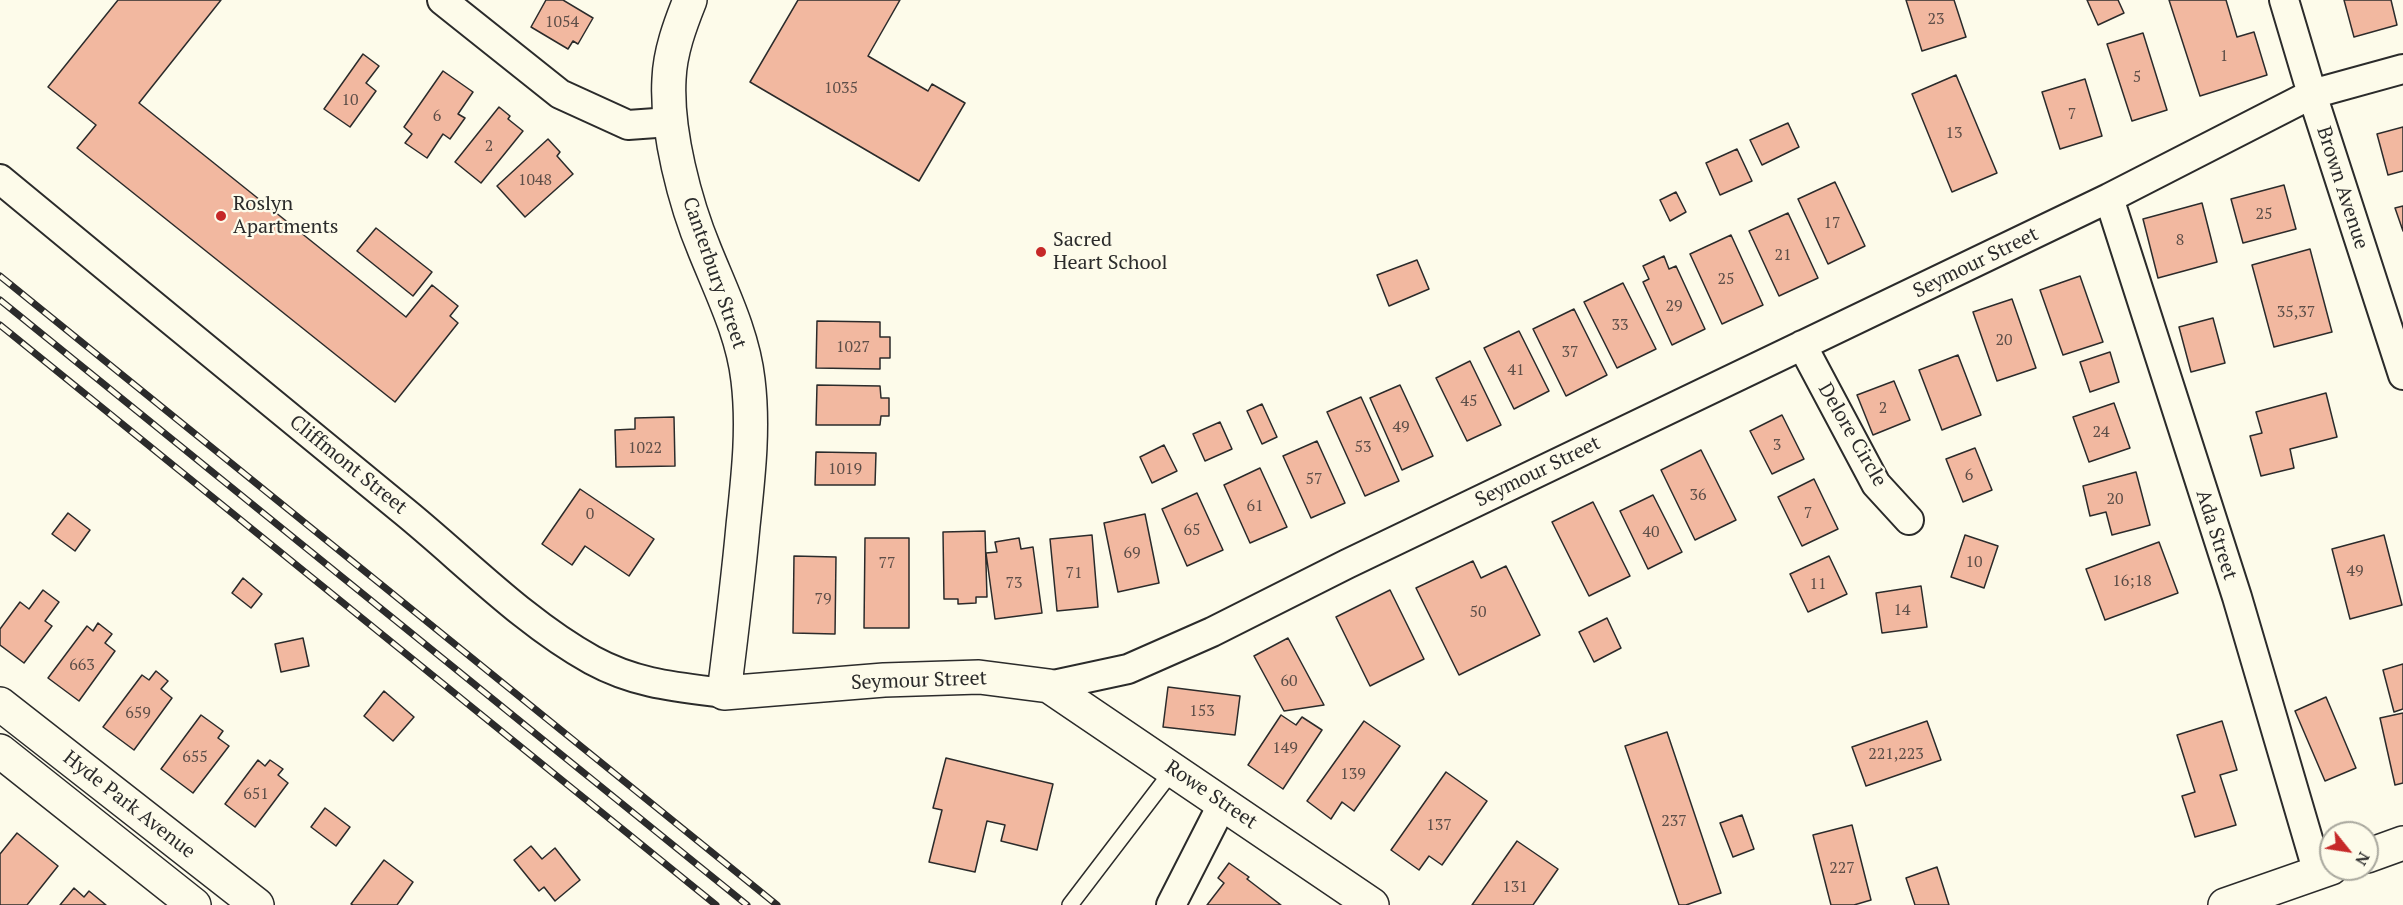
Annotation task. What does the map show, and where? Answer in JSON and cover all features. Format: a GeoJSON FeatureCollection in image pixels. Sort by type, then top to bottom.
{"type":"FeatureCollection","features":[{"type":"Feature","properties":{"kind":"street"},"geometry":{"type":"LineString","coordinates":[[442,0],[560,94],[628,124],[670,122]]}},
{"type":"Feature","properties":{"kind":"street","name":"Canterbury Street"},"geometry":{"type":"LineString","coordinates":[[690,0],[678,28],[669,78],[670,122],[677,163],[704,248],[732,316],[748,378],[750,430],[748,482],[724,693]]}},
{"type":"Feature","properties":{"kind":"street","name":"Brown Avenue"},"geometry":{"type":"LineString","coordinates":[[2284,0],[2403,375]]}},
{"type":"Feature","properties":{"kind":"street","name":"Seymour Street"},"geometry":{"type":"LineString","coordinates":[[724,693],[979,676],[1049,686],[1128,669],[1212,632],[1358,559],[2109,198],[2312,94],[2403,69]]}},
{"type":"Feature","properties":{"kind":"street","name":"Cliffmont Street"},"geometry":{"type":"LineString","coordinates":[[0,179],[449,548],[538,626],[593,661],[626,676],[653,684],[724,693]]}},
{"type":"Feature","properties":{"kind":"street","name":"Ada Street"},"geometry":{"type":"LineString","coordinates":[[2109,198],[2319,855]]}},
{"type":"Feature","properties":{"kind":"street","name":"Delore Circle"},"geometry":{"type":"LineString","coordinates":[[1802,345],[1876,484],[1909,520]]}},
{"type":"Feature","properties":{"kind":"street","name":"Rowe Street"},"geometry":{"type":"LineString","coordinates":[[1049,686],[1372,905]]}},
{"type":"Feature","properties":{"kind":"street","name":"Hyde Park Avenue"},"geometry":{"type":"LineString","coordinates":[[0,704],[257,905]]}},
{"type":"Feature","properties":{"kind":"street","name":"Hyde Park Avenue"},"geometry":{"type":"LineString","coordinates":[[0,751],[194,905]]}},
{"type":"Feature","properties":{"kind":"street"},"geometry":{"type":"LineString","coordinates":[[1171,905],[1223,803]]}},
{"type":"Feature","properties":{"kind":"street"},"geometry":{"type":"LineString","coordinates":[[2379,852],[2403,843]]}},
{"type":"Feature","properties":{"kind":"street"},"geometry":{"type":"LineString","coordinates":[[2225,905],[2319,873]]}},
{"type":"Feature","properties":{"kind":"lane"},"geometry":{"type":"LineString","coordinates":[[1070,905],[1173,770]]}},
{"type":"Feature","properties":{"kind":"building","name":"Roslyn Apartments"},"geometry":{"type":"Polygon","coordinates":[[[118,0],[221,0],[139,103],[406,317],[432,285],[458,306],[450,316],[458,323],[395,402],[77,148],[96,125],[48,87],[118,0]]]}},
{"type":"Feature","properties":{"kind":"building"},"geometry":{"type":"Polygon","coordinates":[[[546,0],[563,0],[593,18],[578,44],[573,41],[568,49],[531,27],[546,0]]]}},
{"type":"Feature","properties":{"kind":"building"},"geometry":{"type":"Polygon","coordinates":[[[798,0],[900,0],[868,56],[928,91],[932,84],[965,103],[919,181],[750,82],[798,0]]]}},
{"type":"Feature","properties":{"kind":"building"},"geometry":{"type":"Polygon","coordinates":[[[1906,0],[1954,0],[1966,37],[1922,51],[1906,0]]]}},
{"type":"Feature","properties":{"kind":"building"},"geometry":{"type":"Polygon","coordinates":[[[2087,0],[2118,0],[2124,13],[2098,25],[2087,0]]]}},
{"type":"Feature","properties":{"kind":"building"},"geometry":{"type":"Polygon","coordinates":[[[2169,0],[2226,0],[2237,37],[2254,32],[2267,75],[2200,96],[2169,0]]]}},
{"type":"Feature","properties":{"kind":"building"},"geometry":{"type":"Polygon","coordinates":[[[2344,0],[2391,0],[2397,25],[2354,37],[2344,0]]]}},
{"type":"Feature","properties":{"kind":"building"},"geometry":{"type":"Polygon","coordinates":[[[2143,33],[2167,110],[2132,121],[2107,44],[2143,33]]]}},
{"type":"Feature","properties":{"kind":"building"},"geometry":{"type":"Polygon","coordinates":[[[363,54],[379,66],[366,83],[376,91],[350,127],[324,109],[363,54]]]}},
{"type":"Feature","properties":{"kind":"building"},"geometry":{"type":"Polygon","coordinates":[[[443,71],[473,92],[458,114],[465,118],[450,139],[443,134],[427,158],[405,143],[412,134],[404,127],[443,71]]]}},
{"type":"Feature","properties":{"kind":"building"},"geometry":{"type":"Polygon","coordinates":[[[1956,75],[1997,173],[1952,192],[1912,94],[1956,75]]]}},
{"type":"Feature","properties":{"kind":"building"},"geometry":{"type":"Polygon","coordinates":[[[2085,79],[2102,136],[2060,149],[2042,92],[2085,79]]]}},
{"type":"Feature","properties":{"kind":"building"},"geometry":{"type":"Polygon","coordinates":[[[499,107],[510,116],[508,119],[523,131],[481,183],[455,162],[499,107]]]}},
{"type":"Feature","properties":{"kind":"building"},"geometry":{"type":"Polygon","coordinates":[[[1788,123],[1799,147],[1762,165],[1750,140],[1788,123]]]}},
{"type":"Feature","properties":{"kind":"building"},"geometry":{"type":"Polygon","coordinates":[[[2403,127],[2403,171],[2388,175],[2377,134],[2403,127]]]}},
{"type":"Feature","properties":{"kind":"building"},"geometry":{"type":"Polygon","coordinates":[[[548,139],[560,152],[557,156],[573,174],[525,217],[497,186],[548,139]]]}},
{"type":"Feature","properties":{"kind":"building"},"geometry":{"type":"Polygon","coordinates":[[[1737,149],[1752,181],[1720,195],[1706,163],[1737,149]]]}},
{"type":"Feature","properties":{"kind":"building"},"geometry":{"type":"Polygon","coordinates":[[[1835,182],[1865,246],[1828,264],[1798,199],[1835,182]]]}},
{"type":"Feature","properties":{"kind":"building"},"geometry":{"type":"Polygon","coordinates":[[[2284,185],[2296,229],[2243,243],[2231,199],[2284,185]]]}},
{"type":"Feature","properties":{"kind":"building"},"geometry":{"type":"Polygon","coordinates":[[[1676,192],[1686,212],[1670,221],[1660,200],[1676,192]]]}},
{"type":"Feature","properties":{"kind":"building"},"geometry":{"type":"Polygon","coordinates":[[[2202,203],[2217,262],[2158,278],[2143,219],[2202,203]]]}},
{"type":"Feature","properties":{"kind":"building"},"geometry":{"type":"Polygon","coordinates":[[[2403,206],[2403,231],[2395,208],[2403,206]]]}},
{"type":"Feature","properties":{"kind":"building"},"geometry":{"type":"Polygon","coordinates":[[[1788,213],[1818,278],[1779,296],[1749,231],[1788,213]]]}},
{"type":"Feature","properties":{"kind":"building"},"geometry":{"type":"Polygon","coordinates":[[[376,228],[432,272],[413,296],[357,251],[376,228]]]}},
{"type":"Feature","properties":{"kind":"building"},"geometry":{"type":"Polygon","coordinates":[[[1731,235],[1763,305],[1722,324],[1690,254],[1731,235]]]}},
{"type":"Feature","properties":{"kind":"building"},"geometry":{"type":"Polygon","coordinates":[[[2310,249],[2332,332],[2274,347],[2252,265],[2310,249]]]}},
{"type":"Feature","properties":{"kind":"building"},"geometry":{"type":"Polygon","coordinates":[[[1664,256],[1669,269],[1676,266],[1705,329],[1672,345],[1643,282],[1649,279],[1643,266],[1664,256]]]}},
{"type":"Feature","properties":{"kind":"building"},"geometry":{"type":"Polygon","coordinates":[[[1417,260],[1429,289],[1389,306],[1377,275],[1417,260]]]}},
{"type":"Feature","properties":{"kind":"building"},"geometry":{"type":"Polygon","coordinates":[[[2080,276],[2103,342],[2063,355],[2040,290],[2080,276]]]}},
{"type":"Feature","properties":{"kind":"building"},"geometry":{"type":"Polygon","coordinates":[[[1623,283],[1656,349],[1617,368],[1584,302],[1623,283]]]}},
{"type":"Feature","properties":{"kind":"building"},"geometry":{"type":"Polygon","coordinates":[[[2012,299],[2036,368],[1997,381],[1973,312],[2012,299]]]}},
{"type":"Feature","properties":{"kind":"building"},"geometry":{"type":"Polygon","coordinates":[[[1574,309],[1607,375],[1566,396],[1533,329],[1574,309]]]}},
{"type":"Feature","properties":{"kind":"building"},"geometry":{"type":"Polygon","coordinates":[[[2213,318],[2225,363],[2191,372],[2179,327],[2213,318]]]}},
{"type":"Feature","properties":{"kind":"building"},"geometry":{"type":"Polygon","coordinates":[[[817,321],[880,322],[880,337],[890,337],[890,358],[880,358],[880,369],[816,368],[817,321]]]}},
{"type":"Feature","properties":{"kind":"building"},"geometry":{"type":"Polygon","coordinates":[[[1519,331],[1549,391],[1514,409],[1484,348],[1519,331]]]}},
{"type":"Feature","properties":{"kind":"building"},"geometry":{"type":"Polygon","coordinates":[[[2110,352],[2119,382],[2090,392],[2080,362],[2110,352]]]}},
{"type":"Feature","properties":{"kind":"building"},"geometry":{"type":"Polygon","coordinates":[[[1958,355],[1981,415],[1942,430],[1919,370],[1958,355]]]}},
{"type":"Feature","properties":{"kind":"building"},"geometry":{"type":"Polygon","coordinates":[[[1470,361],[1501,425],[1467,441],[1436,378],[1470,361]]]}},
{"type":"Feature","properties":{"kind":"building"},"geometry":{"type":"Polygon","coordinates":[[[1894,381],[1910,420],[1873,435],[1857,395],[1894,381]]]}},
{"type":"Feature","properties":{"kind":"building"},"geometry":{"type":"Polygon","coordinates":[[[817,385],[880,386],[881,398],[889,398],[889,416],[881,416],[880,425],[816,425],[817,385]]]}},
{"type":"Feature","properties":{"kind":"building"},"geometry":{"type":"Polygon","coordinates":[[[1400,385],[1433,456],[1402,470],[1370,398],[1400,385]]]}},
{"type":"Feature","properties":{"kind":"building"},"geometry":{"type":"Polygon","coordinates":[[[2326,393],[2337,437],[2290,449],[2294,468],[2261,476],[2250,436],[2262,433],[2256,412],[2326,393]]]}},
{"type":"Feature","properties":{"kind":"building"},"geometry":{"type":"Polygon","coordinates":[[[1361,397],[1399,481],[1365,496],[1327,412],[1361,397]]]}},
{"type":"Feature","properties":{"kind":"building"},"geometry":{"type":"Polygon","coordinates":[[[2114,403],[2130,448],[2089,462],[2073,417],[2114,403]]]}},
{"type":"Feature","properties":{"kind":"building"},"geometry":{"type":"Polygon","coordinates":[[[1262,404],[1277,437],[1262,444],[1247,411],[1262,404]]]}},
{"type":"Feature","properties":{"kind":"building"},"geometry":{"type":"Polygon","coordinates":[[[1782,415],[1804,459],[1772,474],[1750,431],[1782,415]]]}},
{"type":"Feature","properties":{"kind":"building"},"geometry":{"type":"Polygon","coordinates":[[[674,417],[675,466],[616,467],[615,430],[635,429],[635,418],[674,417]]]}},
{"type":"Feature","properties":{"kind":"building"},"geometry":{"type":"Polygon","coordinates":[[[1220,422],[1232,449],[1205,461],[1193,434],[1220,422]]]}},
{"type":"Feature","properties":{"kind":"building"},"geometry":{"type":"Polygon","coordinates":[[[1317,441],[1345,503],[1311,518],[1283,456],[1317,441]]]}},
{"type":"Feature","properties":{"kind":"building"},"geometry":{"type":"Polygon","coordinates":[[[1164,445],[1177,471],[1152,483],[1140,457],[1164,445]]]}},
{"type":"Feature","properties":{"kind":"building"},"geometry":{"type":"Polygon","coordinates":[[[1975,448],[1992,490],[1963,502],[1946,459],[1975,448]]]}},
{"type":"Feature","properties":{"kind":"building"},"geometry":{"type":"Polygon","coordinates":[[[1701,450],[1736,520],[1695,540],[1661,470],[1701,450]]]}},
{"type":"Feature","properties":{"kind":"building"},"geometry":{"type":"Polygon","coordinates":[[[816,452],[876,453],[875,485],[815,485],[816,452]]]}},
{"type":"Feature","properties":{"kind":"building"},"geometry":{"type":"Polygon","coordinates":[[[1260,468],[1287,527],[1250,543],[1224,485],[1260,468]]]}},
{"type":"Feature","properties":{"kind":"building"},"geometry":{"type":"Polygon","coordinates":[[[2136,472],[2150,525],[2112,535],[2106,512],[2090,516],[2083,486],[2136,472]]]}},
{"type":"Feature","properties":{"kind":"building"},"geometry":{"type":"Polygon","coordinates":[[[1814,479],[1838,529],[1802,546],[1778,497],[1814,479]]]}},
{"type":"Feature","properties":{"kind":"building"},"geometry":{"type":"Polygon","coordinates":[[[580,489],[654,539],[629,576],[585,546],[572,565],[542,544],[580,489]]]}},
{"type":"Feature","properties":{"kind":"building"},"geometry":{"type":"Polygon","coordinates":[[[1197,493],[1223,550],[1187,566],[1162,509],[1197,493]]]}},
{"type":"Feature","properties":{"kind":"building"},"geometry":{"type":"Polygon","coordinates":[[[1653,495],[1682,552],[1648,569],[1620,511],[1653,495]]]}},
{"type":"Feature","properties":{"kind":"building"},"geometry":{"type":"Polygon","coordinates":[[[1593,502],[1630,576],[1589,596],[1552,522],[1593,502]]]}},
{"type":"Feature","properties":{"kind":"building"},"geometry":{"type":"Polygon","coordinates":[[[68,513],[90,530],[75,551],[52,534],[68,513]]]}},
{"type":"Feature","properties":{"kind":"building"},"geometry":{"type":"Polygon","coordinates":[[[1145,514],[1159,583],[1118,592],[1104,523],[1145,514]]]}},
{"type":"Feature","properties":{"kind":"building"},"geometry":{"type":"Polygon","coordinates":[[[985,531],[987,597],[976,597],[976,603],[958,604],[958,599],[944,599],[943,532],[985,531]]]}},
{"type":"Feature","properties":{"kind":"building"},"geometry":{"type":"Polygon","coordinates":[[[1092,535],[1098,607],[1057,611],[1050,539],[1092,535]]]}},
{"type":"Feature","properties":{"kind":"building"},"geometry":{"type":"Polygon","coordinates":[[[1965,535],[1998,546],[1984,588],[1951,577],[1965,535]]]}},
{"type":"Feature","properties":{"kind":"building"},"geometry":{"type":"Polygon","coordinates":[[[2384,535],[2402,605],[2350,619],[2332,549],[2384,535]]]}},
{"type":"Feature","properties":{"kind":"building"},"geometry":{"type":"Polygon","coordinates":[[[865,538],[909,538],[909,628],[864,628],[865,538]]]}},
{"type":"Feature","properties":{"kind":"building"},"geometry":{"type":"Polygon","coordinates":[[[1019,538],[1021,549],[1033,547],[1042,613],[995,619],[986,553],[997,552],[995,542],[1019,538]]]}},
{"type":"Feature","properties":{"kind":"building"},"geometry":{"type":"Polygon","coordinates":[[[2159,542],[2178,593],[2105,620],[2086,569],[2159,542]]]}},
{"type":"Feature","properties":{"kind":"building"},"geometry":{"type":"Polygon","coordinates":[[[794,556],[836,557],[835,634],[793,633],[794,556]]]}},
{"type":"Feature","properties":{"kind":"building"},"geometry":{"type":"Polygon","coordinates":[[[1829,556],[1847,594],[1808,612],[1790,574],[1829,556]]]}},
{"type":"Feature","properties":{"kind":"building"},"geometry":{"type":"Polygon","coordinates":[[[1473,561],[1481,578],[1506,566],[1540,635],[1459,675],[1416,588],[1473,561]]]}},
{"type":"Feature","properties":{"kind":"building"},"geometry":{"type":"Polygon","coordinates":[[[243,578],[262,594],[251,608],[232,593],[243,578]]]}},
{"type":"Feature","properties":{"kind":"building"},"geometry":{"type":"Polygon","coordinates":[[[1921,586],[1927,627],[1882,633],[1876,593],[1921,586]]]}},
{"type":"Feature","properties":{"kind":"building"},"geometry":{"type":"Polygon","coordinates":[[[43,590],[59,602],[45,621],[52,626],[24,663],[0,645],[0,629],[20,602],[29,609],[43,590]]]}},
{"type":"Feature","properties":{"kind":"building"},"geometry":{"type":"Polygon","coordinates":[[[1390,590],[1424,659],[1370,686],[1336,617],[1390,590]]]}},
{"type":"Feature","properties":{"kind":"building"},"geometry":{"type":"Polygon","coordinates":[[[1607,618],[1621,648],[1594,662],[1579,632],[1607,618]]]}},
{"type":"Feature","properties":{"kind":"building"},"geometry":{"type":"Polygon","coordinates":[[[98,623],[112,634],[105,643],[115,651],[79,701],[48,678],[87,626],[93,631],[98,623]]]}},
{"type":"Feature","properties":{"kind":"building"},"geometry":{"type":"Polygon","coordinates":[[[303,638],[309,666],[281,672],[275,644],[303,638]]]}},
{"type":"Feature","properties":{"kind":"building"},"geometry":{"type":"Polygon","coordinates":[[[1288,638],[1324,705],[1284,711],[1254,656],[1288,638]]]}},
{"type":"Feature","properties":{"kind":"building"},"geometry":{"type":"Polygon","coordinates":[[[2403,664],[2403,709],[2394,712],[2383,670],[2403,664]]]}},
{"type":"Feature","properties":{"kind":"building"},"geometry":{"type":"Polygon","coordinates":[[[156,671],[168,681],[161,689],[172,698],[134,750],[103,727],[142,675],[149,680],[156,671]]]}},
{"type":"Feature","properties":{"kind":"building"},"geometry":{"type":"Polygon","coordinates":[[[1168,687],[1240,696],[1235,735],[1163,727],[1168,687]]]}},
{"type":"Feature","properties":{"kind":"building"},"geometry":{"type":"Polygon","coordinates":[[[384,691],[414,717],[393,741],[364,716],[384,691]]]}},
{"type":"Feature","properties":{"kind":"building"},"geometry":{"type":"Polygon","coordinates":[[[2326,697],[2356,768],[2325,781],[2295,711],[2326,697]]]}},
{"type":"Feature","properties":{"kind":"building"},"geometry":{"type":"Polygon","coordinates":[[[2403,713],[2403,783],[2395,785],[2380,718],[2403,713]]]}},
{"type":"Feature","properties":{"kind":"building"},"geometry":{"type":"Polygon","coordinates":[[[201,715],[223,731],[218,738],[229,746],[193,793],[161,769],[201,715]]]}},
{"type":"Feature","properties":{"kind":"building"},"geometry":{"type":"Polygon","coordinates":[[[1281,715],[1296,725],[1302,717],[1322,730],[1283,789],[1248,765],[1281,715]]]}},
{"type":"Feature","properties":{"kind":"building"},"geometry":{"type":"Polygon","coordinates":[[[1364,721],[1400,746],[1354,811],[1342,802],[1331,819],[1307,801],[1364,721]]]}},
{"type":"Feature","properties":{"kind":"building"},"geometry":{"type":"Polygon","coordinates":[[[1927,721],[1941,760],[1866,786],[1852,747],[1927,721]]]}},
{"type":"Feature","properties":{"kind":"building"},"geometry":{"type":"Polygon","coordinates":[[[2222,721],[2237,770],[2220,775],[2236,825],[2195,837],[2182,796],[2195,792],[2177,735],[2222,721]]]}},
{"type":"Feature","properties":{"kind":"building"},"geometry":{"type":"Polygon","coordinates":[[[1667,732],[1721,893],[1686,905],[1679,905],[1625,746],[1667,732]]]}},
{"type":"Feature","properties":{"kind":"building"},"geometry":{"type":"Polygon","coordinates":[[[946,758],[1053,784],[1037,850],[1001,841],[1005,825],[987,821],[975,872],[929,862],[942,810],[933,808],[946,758]]]}},
{"type":"Feature","properties":{"kind":"building"},"geometry":{"type":"Polygon","coordinates":[[[258,760],[265,766],[270,760],[283,769],[278,775],[288,783],[255,827],[225,804],[258,760]]]}},
{"type":"Feature","properties":{"kind":"building"},"geometry":{"type":"Polygon","coordinates":[[[1446,772],[1487,801],[1442,865],[1429,856],[1419,870],[1391,850],[1446,772]]]}},
{"type":"Feature","properties":{"kind":"building"},"geometry":{"type":"Polygon","coordinates":[[[325,808],[350,827],[336,846],[311,827],[325,808]]]}},
{"type":"Feature","properties":{"kind":"building"},"geometry":{"type":"Polygon","coordinates":[[[1742,815],[1754,849],[1733,857],[1720,823],[1742,815]]]}},
{"type":"Feature","properties":{"kind":"building"},"geometry":{"type":"Polygon","coordinates":[[[1852,825],[1871,900],[1854,905],[1831,905],[1813,835],[1852,825]]]}},
{"type":"Feature","properties":{"kind":"building"},"geometry":{"type":"Polygon","coordinates":[[[17,833],[58,866],[27,905],[0,905],[0,854],[17,833]]]}},
{"type":"Feature","properties":{"kind":"building"},"geometry":{"type":"Polygon","coordinates":[[[1517,841],[1558,869],[1533,905],[1472,905],[1517,841]]]}},
{"type":"Feature","properties":{"kind":"building"},"geometry":{"type":"Polygon","coordinates":[[[531,846],[542,859],[555,848],[580,880],[555,901],[544,887],[539,891],[514,860],[531,846]]]}},
{"type":"Feature","properties":{"kind":"building"},"geometry":{"type":"Polygon","coordinates":[[[384,860],[413,882],[397,905],[351,904],[384,860]]]}},
{"type":"Feature","properties":{"kind":"building"},"geometry":{"type":"Polygon","coordinates":[[[1229,863],[1281,905],[1207,905],[1224,883],[1218,878],[1229,863]]]}},
{"type":"Feature","properties":{"kind":"building"},"geometry":{"type":"Polygon","coordinates":[[[1937,867],[1949,905],[1915,905],[1906,878],[1937,867]]]}},
{"type":"Feature","properties":{"kind":"building"},"geometry":{"type":"Polygon","coordinates":[[[74,888],[84,897],[89,891],[106,905],[60,905],[74,888]]]}},
{"type":"Feature","properties":{"kind":"railway"},"geometry":{"type":"LineString","coordinates":[[0,276],[777,905]]}},
{"type":"Feature","properties":{"kind":"railway"},"geometry":{"type":"LineString","coordinates":[[0,300],[747,905]]}},
{"type":"Feature","properties":{"kind":"railway"},"geometry":{"type":"LineString","coordinates":[[0,325],[716,905]]}},
{"type":"Feature","properties":{"kind":"place","name":"Roslyn Apartments"},"geometry":{"type":"Point","coordinates":[221,216]}},
{"type":"Feature","properties":{"kind":"place","name":"Sacred Heart School"},"geometry":{"type":"Point","coordinates":[1041,252]}}]}
